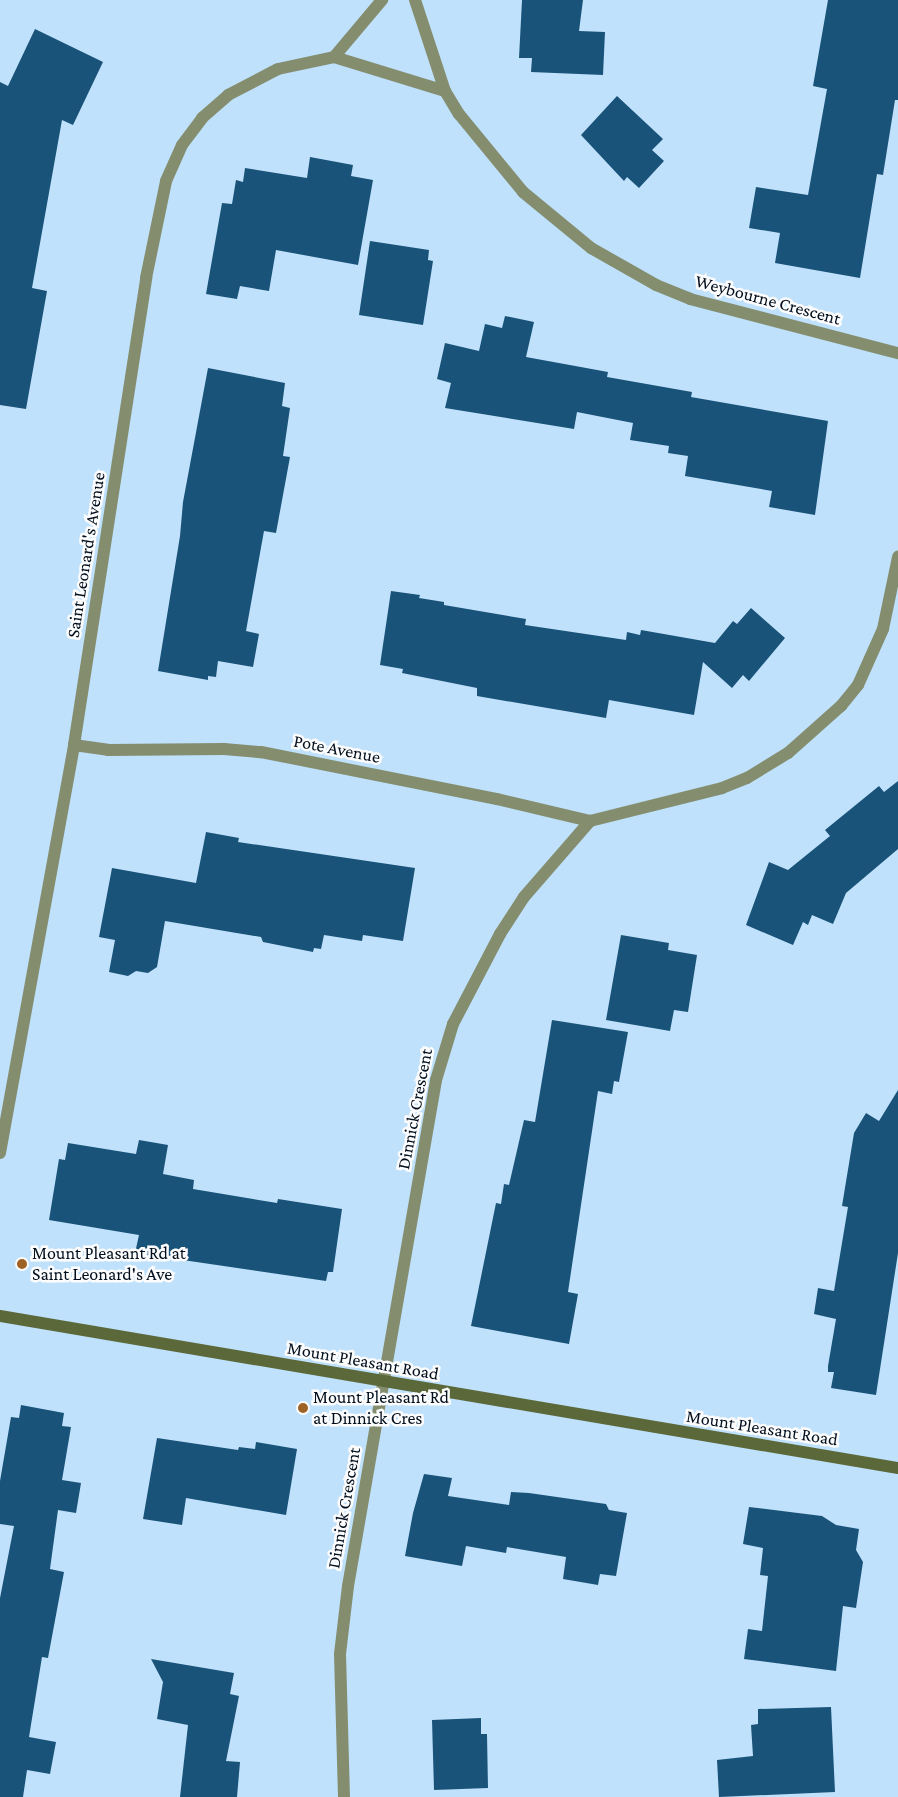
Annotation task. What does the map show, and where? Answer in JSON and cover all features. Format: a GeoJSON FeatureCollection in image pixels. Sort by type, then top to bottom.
{"type":"FeatureCollection","features":[{"type":"Feature","properties":{"kind":"main road","name":"Mount Pleasant Road"},"geometry":{"type":"LineString","coordinates":[[0,1316],[898,1468]]}},
{"type":"Feature","properties":{"kind":"street"},"geometry":{"type":"LineString","coordinates":[[382,0],[334,56],[445,91]]}},
{"type":"Feature","properties":{"kind":"street","name":"Weybourne Crescent"},"geometry":{"type":"LineString","coordinates":[[415,0],[445,91],[482,143],[523,192],[550,217],[622,268],[656,285],[725,310],[898,353]]}},
{"type":"Feature","properties":{"kind":"street","name":"Saint Leonard's Avenue"},"geometry":{"type":"LineString","coordinates":[[0,1152],[74,745],[146,278],[166,181],[182,144],[202,118],[228,95],[278,69],[334,56]]}},
{"type":"Feature","properties":{"kind":"street"},"geometry":{"type":"LineString","coordinates":[[590,821],[722,788],[767,767],[820,728],[858,685],[872,657],[883,629],[898,556]]}},
{"type":"Feature","properties":{"kind":"street","name":"Pote Avenue"},"geometry":{"type":"LineString","coordinates":[[74,745],[108,750],[224,749],[262,752],[512,802],[590,821]]}},
{"type":"Feature","properties":{"kind":"street","name":"Dinnick Crescent"},"geometry":{"type":"LineString","coordinates":[[344,1797],[340,1654],[348,1586],[436,1080],[453,1024],[500,934],[524,897],[590,821]]}},
{"type":"Feature","properties":{"kind":"building"},"geometry":{"type":"Polygon","coordinates":[[[522,0],[583,0],[579,31],[605,32],[603,75],[531,72],[532,58],[519,58],[522,0]]]}},
{"type":"Feature","properties":{"kind":"building"},"geometry":{"type":"Polygon","coordinates":[[[828,0],[898,0],[898,100],[895,100],[883,175],[877,174],[860,278],[775,263],[780,233],[749,228],[756,187],[808,195],[827,89],[813,86],[828,0]]]}},
{"type":"Feature","properties":{"kind":"building"},"geometry":{"type":"Polygon","coordinates":[[[35,29],[103,62],[73,125],[62,120],[32,288],[47,291],[26,409],[0,405],[0,82],[8,86],[35,29]]]}},
{"type":"Feature","properties":{"kind":"building"},"geometry":{"type":"Polygon","coordinates":[[[617,96],[663,139],[652,150],[664,161],[639,188],[627,177],[624,181],[581,135],[617,96]]]}},
{"type":"Feature","properties":{"kind":"building"},"geometry":{"type":"Polygon","coordinates":[[[310,157],[353,165],[351,176],[373,180],[358,265],[276,250],[269,291],[240,286],[237,299],[206,294],[222,203],[232,204],[236,180],[243,182],[245,168],[307,178],[310,157]]]}},
{"type":"Feature","properties":{"kind":"building"},"geometry":{"type":"Polygon","coordinates":[[[370,241],[429,250],[428,260],[433,261],[423,325],[359,315],[370,241]]]}},
{"type":"Feature","properties":{"kind":"building"},"geometry":{"type":"Polygon","coordinates":[[[505,316],[534,322],[526,357],[608,372],[607,377],[692,392],[691,397],[828,421],[815,515],[769,507],[772,491],[685,476],[688,456],[668,453],[669,446],[630,440],[633,423],[577,412],[574,429],[445,408],[451,383],[437,379],[445,343],[479,351],[485,324],[502,328],[505,316]]]}},
{"type":"Feature","properties":{"kind":"building"},"geometry":{"type":"Polygon","coordinates":[[[208,368],[285,383],[282,406],[290,408],[283,456],[290,457],[276,533],[264,531],[246,631],[259,634],[253,667],[218,661],[216,677],[208,676],[208,680],[158,671],[180,536],[183,502],[208,368]]]}},
{"type":"Feature","properties":{"kind":"building"},"geometry":{"type":"Polygon","coordinates":[[[391,591],[420,595],[419,598],[444,602],[444,605],[526,619],[525,625],[626,640],[627,632],[640,635],[641,630],[715,643],[733,621],[737,624],[751,608],[785,638],[749,681],[743,675],[732,688],[703,662],[694,715],[609,700],[606,718],[477,696],[477,688],[402,673],[403,669],[380,665],[391,591]]]}},
{"type":"Feature","properties":{"kind":"building"},"geometry":{"type":"Polygon","coordinates":[[[898,781],[898,849],[846,893],[833,924],[812,915],[808,925],[803,922],[793,945],[746,925],[769,862],[788,870],[830,836],[825,830],[879,786],[884,792],[898,781]]]}},
{"type":"Feature","properties":{"kind":"building"},"geometry":{"type":"Polygon","coordinates":[[[206,832],[239,838],[238,842],[415,868],[403,941],[363,935],[362,941],[324,935],[321,949],[314,948],[313,952],[263,942],[261,937],[165,921],[157,967],[148,973],[136,971],[128,976],[109,972],[115,940],[99,937],[112,868],[196,883],[206,832]]]}},
{"type":"Feature","properties":{"kind":"building"},"geometry":{"type":"Polygon","coordinates":[[[621,935],[669,943],[668,950],[697,955],[688,1012],[674,1010],[670,1031],[606,1020],[621,935]]]}},
{"type":"Feature","properties":{"kind":"building"},"geometry":{"type":"Polygon","coordinates":[[[552,1020],[628,1032],[619,1082],[614,1081],[612,1094],[598,1091],[568,1292],[578,1294],[569,1344],[471,1326],[496,1203],[501,1204],[504,1184],[509,1185],[524,1120],[535,1122],[552,1020]]]}},
{"type":"Feature","properties":{"kind":"building"},"geometry":{"type":"Polygon","coordinates":[[[898,1090],[898,1253],[876,1395],[831,1388],[834,1372],[828,1372],[828,1366],[836,1319],[814,1314],[818,1288],[834,1291],[848,1207],[842,1206],[854,1133],[866,1113],[879,1121],[898,1090]]]}},
{"type":"Feature","properties":{"kind":"building"},"geometry":{"type":"Polygon","coordinates":[[[139,1140],[168,1145],[163,1174],[194,1180],[193,1189],[277,1203],[278,1199],[342,1209],[333,1272],[328,1272],[326,1281],[135,1253],[139,1235],[49,1220],[59,1159],[65,1160],[68,1143],[136,1154],[139,1140]]]}},
{"type":"Feature","properties":{"kind":"building"},"geometry":{"type":"Polygon","coordinates":[[[21,1405],[64,1413],[62,1426],[71,1427],[62,1480],[81,1483],[76,1513],[58,1510],[50,1569],[64,1572],[48,1658],[42,1657],[29,1737],[56,1742],[50,1774],[27,1770],[23,1797],[0,1797],[0,1598],[14,1526],[0,1524],[0,1481],[11,1417],[19,1418],[21,1405]]]}},
{"type":"Feature","properties":{"kind":"building"},"geometry":{"type":"Polygon","coordinates":[[[157,1438],[238,1450],[239,1447],[255,1449],[256,1442],[297,1449],[286,1515],[186,1498],[182,1525],[143,1519],[157,1438]]]}},
{"type":"Feature","properties":{"kind":"building"},"geometry":{"type":"Polygon","coordinates":[[[424,1474],[452,1478],[448,1496],[509,1505],[511,1492],[529,1493],[606,1504],[609,1510],[627,1513],[616,1576],[600,1574],[598,1585],[563,1579],[566,1557],[507,1547],[506,1553],[466,1546],[462,1566],[405,1556],[413,1513],[424,1474]]]}},
{"type":"Feature","properties":{"kind":"building"},"geometry":{"type":"Polygon","coordinates":[[[749,1507],[822,1516],[836,1525],[859,1529],[856,1550],[863,1562],[856,1608],[843,1606],[836,1671],[744,1659],[748,1629],[762,1631],[768,1576],[760,1575],[763,1548],[743,1544],[749,1507]]]}},
{"type":"Feature","properties":{"kind":"building"},"geometry":{"type":"Polygon","coordinates":[[[151,1659],[234,1673],[230,1694],[239,1696],[226,1761],[240,1762],[237,1797],[180,1797],[188,1725],[157,1719],[163,1682],[151,1659]]]}},
{"type":"Feature","properties":{"kind":"building"},"geometry":{"type":"Polygon","coordinates":[[[831,1707],[835,1792],[719,1797],[717,1760],[753,1756],[751,1725],[758,1724],[758,1709],[831,1707]]]}},
{"type":"Feature","properties":{"kind":"building"},"geometry":{"type":"Polygon","coordinates":[[[481,1718],[481,1734],[487,1734],[488,1788],[434,1790],[432,1720],[481,1718]]]}},
{"type":"Feature","properties":{"kind":"place","name":"Mount Pleasant Rd at Saint Leonard's Ave"},"geometry":{"type":"Point","coordinates":[22,1264]}},
{"type":"Feature","properties":{"kind":"place","name":"Mount Pleasant Rd at Dinnick Cres"},"geometry":{"type":"Point","coordinates":[303,1408]}}]}
